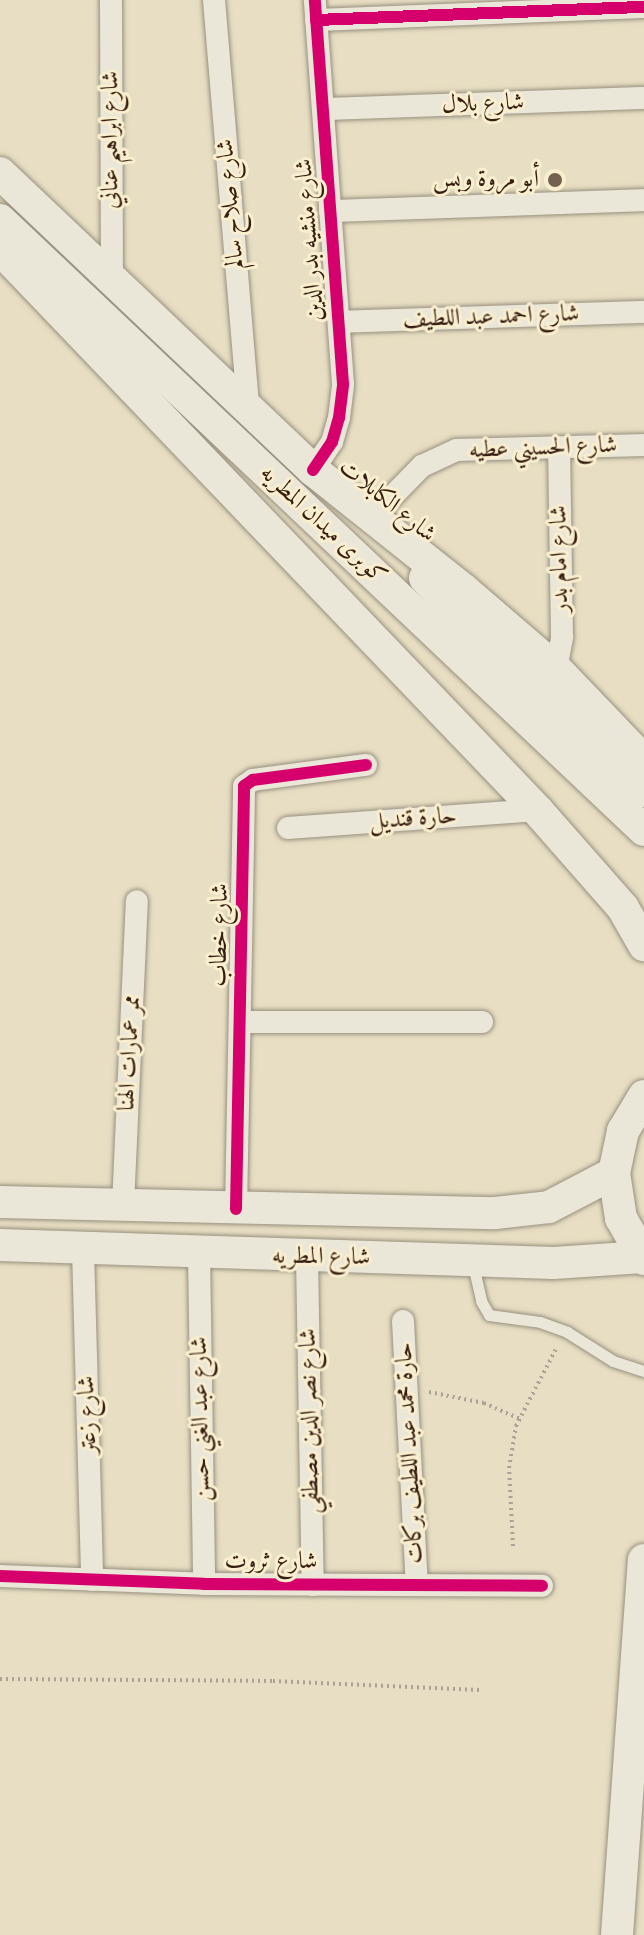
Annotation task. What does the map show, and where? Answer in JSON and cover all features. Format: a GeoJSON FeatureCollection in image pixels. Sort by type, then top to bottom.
{"type":"FeatureCollection","features":[{"type":"Feature","properties":{"kind":"main road","name":"شارع الكابلات"},"geometry":{"type":"LineString","coordinates":[[0,173],[313,470],[464,590],[556,669],[635,784]]}},
{"type":"Feature","properties":{"kind":"main road","name":"كوبرى ميدان المطريه"},"geometry":{"type":"LineString","coordinates":[[0,220],[635,784]]}},
{"type":"Feature","properties":{"kind":"main road"},"geometry":{"type":"LineString","coordinates":[[0,249],[537,810],[623,908],[644,945]]}},
{"type":"Feature","properties":{"kind":"main road","name":"كوبرى ميدان المطريه"},"geometry":{"type":"LineString","coordinates":[[383,527],[449,606],[635,784],[644,830]]}},
{"type":"Feature","properties":{"kind":"main road"},"geometry":{"type":"LineString","coordinates":[[643,1258],[621,1218],[614,1173],[623,1131],[644,1096]]}},
{"type":"Feature","properties":{"kind":"main road","name":"شارع المطريه"},"geometry":{"type":"LineString","coordinates":[[0,1202],[495,1213],[549,1207],[614,1173]]}},
{"type":"Feature","properties":{"kind":"main road"},"geometry":{"type":"LineString","coordinates":[[483,1261],[505,1247],[506,1228],[495,1213]]}},
{"type":"Feature","properties":{"kind":"main road","name":"شارع المطريه"},"geometry":{"type":"LineString","coordinates":[[0,1245],[199,1254],[554,1263],[643,1258]]}},
{"type":"Feature","properties":{"kind":"main road"},"geometry":{"type":"LineString","coordinates":[[617,1935],[644,1560]]}},
{"type":"Feature","properties":{"kind":"street","name":"شارع ابراهيم عناني"},"geometry":{"type":"LineString","coordinates":[[111,0],[112,279]]}},
{"type":"Feature","properties":{"kind":"street","name":"شارع صلاح سالم"},"geometry":{"type":"LineString","coordinates":[[214,0],[248,408]]}},
{"type":"Feature","properties":{"kind":"street"},"geometry":{"type":"LineString","coordinates":[[315,10],[630,4]]}},
{"type":"Feature","properties":{"kind":"street","name":"شارع منشيه بدر الدين"},"geometry":{"type":"LineString","coordinates":[[313,470],[332,442],[339,418],[343,384],[315,10]]}},
{"type":"Feature","properties":{"kind":"street","name":"شارع بلال"},"geometry":{"type":"LineString","coordinates":[[323,109],[644,98]]}},
{"type":"Feature","properties":{"kind":"street"},"geometry":{"type":"LineString","coordinates":[[330,211],[644,200]]}},
{"type":"Feature","properties":{"kind":"street","name":"شارع احمد عبد اللطيف"},"geometry":{"type":"LineString","coordinates":[[339,322],[644,312]]}},
{"type":"Feature","properties":{"kind":"street","name":"شارع الحسيني عطيه"},"geometry":{"type":"LineString","coordinates":[[383,527],[411,475],[436,457],[457,450],[644,445]]}},
{"type":"Feature","properties":{"kind":"street","name":"شارع امام بدر"},"geometry":{"type":"LineString","coordinates":[[556,669],[562,637],[559,448]]}},
{"type":"Feature","properties":{"kind":"street","name":"شارع خطاب"},"geometry":{"type":"LineString","coordinates":[[236,1209],[244,786],[257,779],[366,765]]}},
{"type":"Feature","properties":{"kind":"street","name":"حارة قنديل"},"geometry":{"type":"LineString","coordinates":[[288,828],[537,810]]}},
{"type":"Feature","properties":{"kind":"street","name":"ممر عمارات الهنا"},"geometry":{"type":"LineString","coordinates":[[123,1206],[137,901]]}},
{"type":"Feature","properties":{"kind":"street"},"geometry":{"type":"LineString","coordinates":[[240,1022],[482,1022]]}},
{"type":"Feature","properties":{"kind":"street","name":"شارع زعتر"},"geometry":{"type":"LineString","coordinates":[[83,1250],[92,1580]]}},
{"type":"Feature","properties":{"kind":"street","name":"شارع عبد الغني حسن"},"geometry":{"type":"LineString","coordinates":[[199,1254],[204,1584]]}},
{"type":"Feature","properties":{"kind":"street","name":"شارع نصر الدين مصطفي"},"geometry":{"type":"LineString","coordinates":[[307,1257],[313,1585]]}},
{"type":"Feature","properties":{"kind":"street","name":"حارة محمد عبد اللطيف بركات"},"geometry":{"type":"LineString","coordinates":[[403,1321],[417,1585]]}},
{"type":"Feature","properties":{"kind":"street","name":"شارع ثروت"},"geometry":{"type":"LineString","coordinates":[[0,1576],[204,1584],[542,1586]]}},
{"type":"Feature","properties":{"kind":"lane"},"geometry":{"type":"LineString","coordinates":[[483,1261],[481,1301],[489,1315],[540,1322],[567,1332],[613,1361],[644,1371]]}},
{"type":"Feature","properties":{"kind":"path"},"geometry":{"type":"LineString","coordinates":[[513,1546],[509,1468],[520,1419],[567,1332]]}},
{"type":"Feature","properties":{"kind":"path"},"geometry":{"type":"LineString","coordinates":[[407,1390],[459,1396],[520,1419]]}},
{"type":"Feature","properties":{"kind":"path"},"geometry":{"type":"LineString","coordinates":[[0,1679],[273,1681],[480,1690]]}},
{"type":"Feature","properties":{"kind":"cycle path"},"geometry":{"type":"LineString","coordinates":[[313,470],[332,442],[339,418],[343,384],[315,0]]}},
{"type":"Feature","properties":{"kind":"cycle path"},"geometry":{"type":"LineString","coordinates":[[316,20],[644,7]]}},
{"type":"Feature","properties":{"kind":"cycle path"},"geometry":{"type":"LineString","coordinates":[[236,1209],[244,786],[253,780],[366,765]]}},
{"type":"Feature","properties":{"kind":"cycle path"},"geometry":{"type":"LineString","coordinates":[[0,1576],[204,1584],[542,1586]]}},
{"type":"Feature","properties":{"kind":"place","name":"أبو مروة وبس"},"geometry":{"type":"Point","coordinates":[555,180]}}]}
